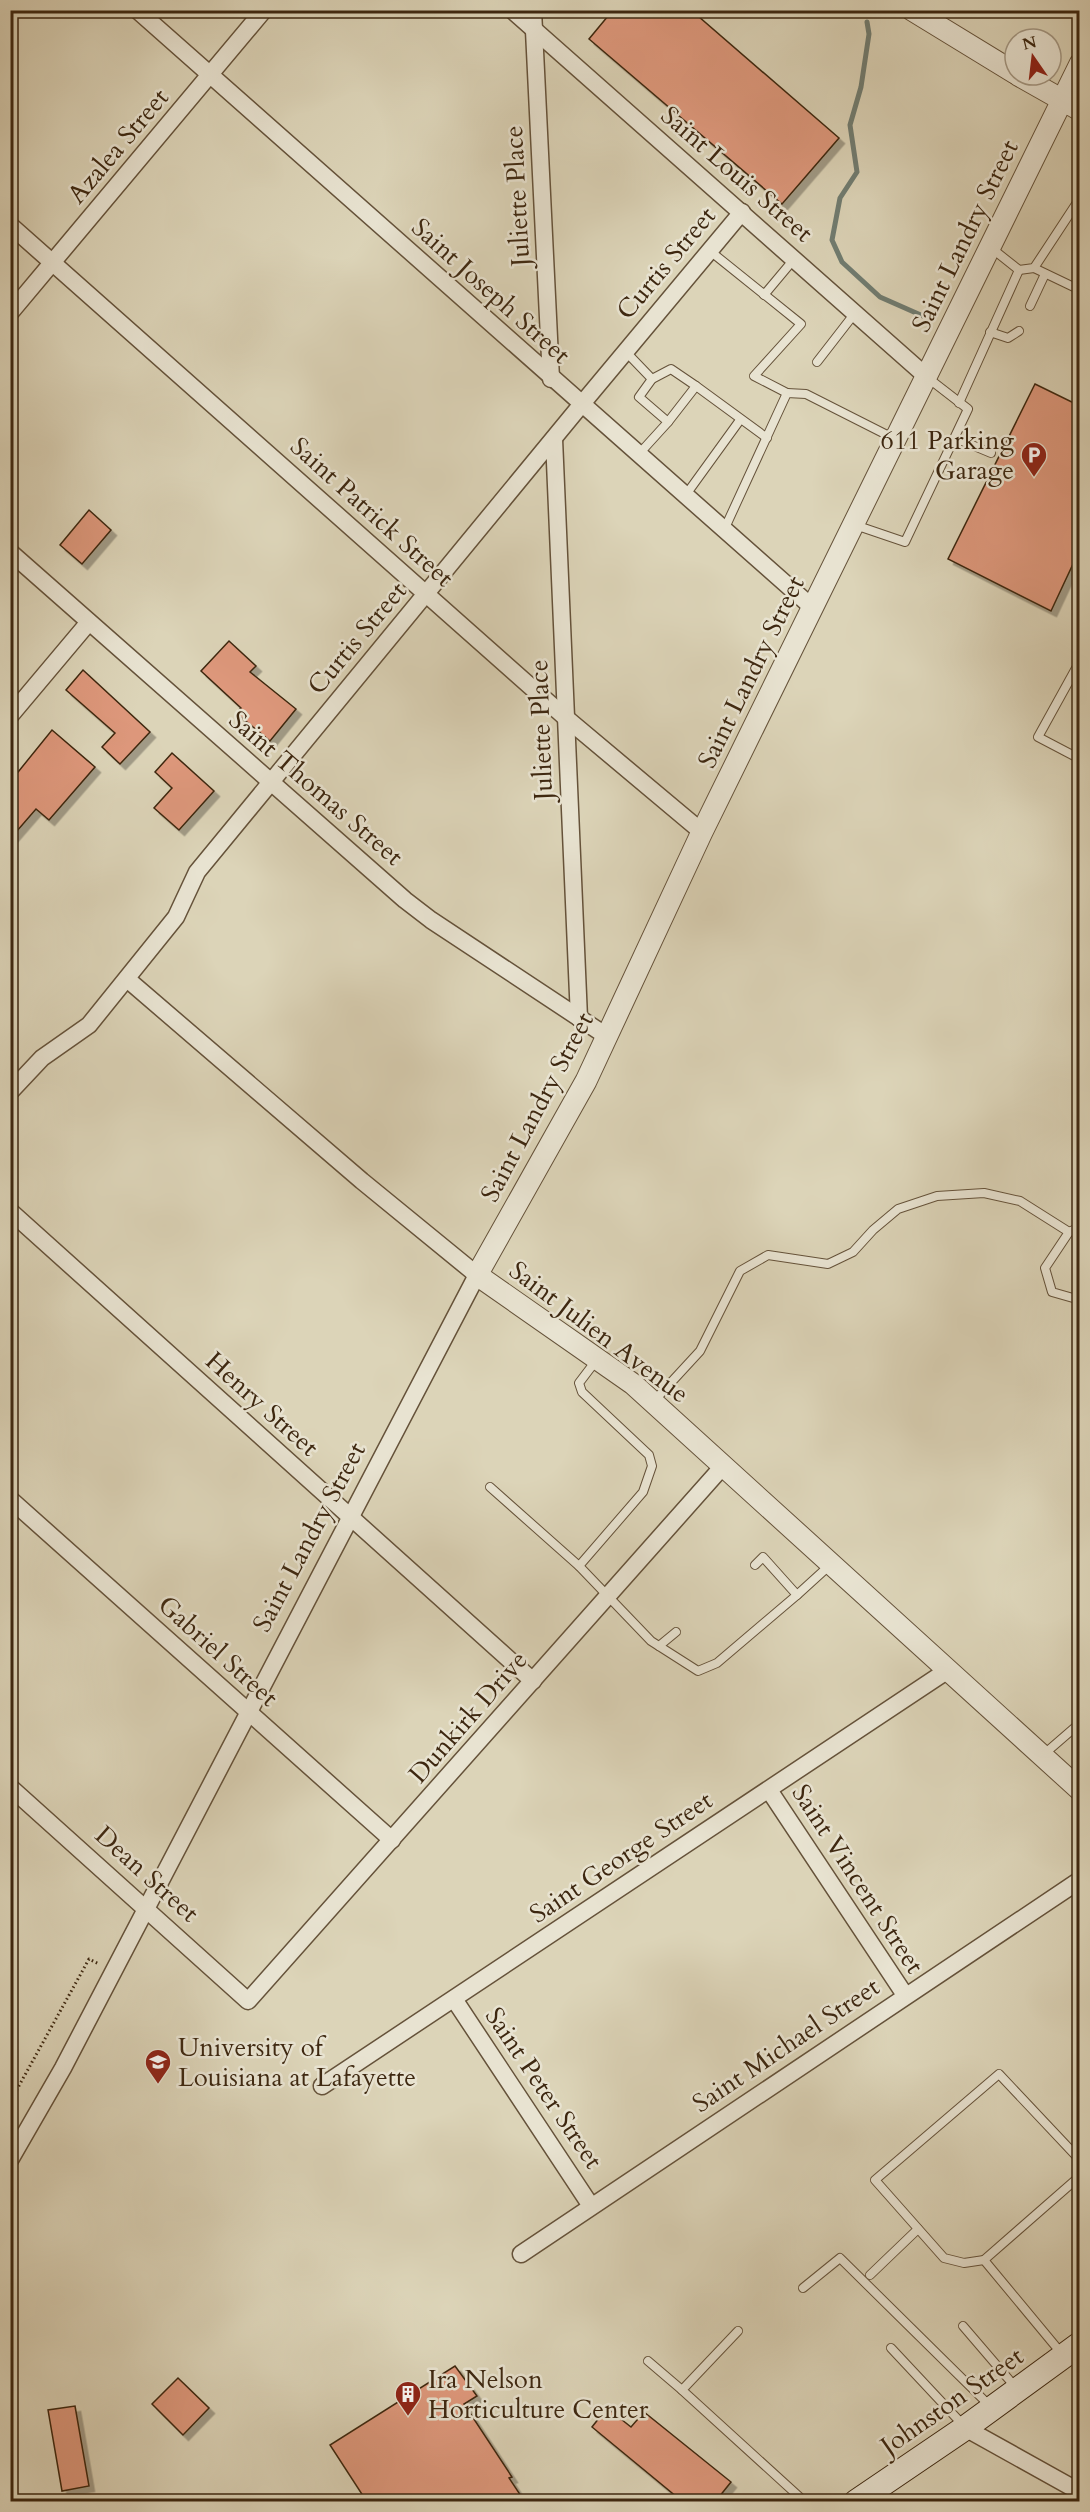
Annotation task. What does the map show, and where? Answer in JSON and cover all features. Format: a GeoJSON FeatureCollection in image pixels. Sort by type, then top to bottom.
{"type":"FeatureCollection","features":[{"type":"Feature","properties":{"kind":"main road","name":"Johnston Street"},"geometry":{"type":"LineString","coordinates":[[862,2500],[966,2428],[1072,2350]]}},
{"type":"Feature","properties":{"kind":"street","name":"Saint Joseph Street"},"geometry":{"type":"LineString","coordinates":[[137,10],[551,379],[813,608]]}},
{"type":"Feature","properties":{"kind":"street","name":"Azalea Street"},"geometry":{"type":"LineString","coordinates":[[10,313],[264,10]]}},
{"type":"Feature","properties":{"kind":"street","name":"Saint Louis Street"},"geometry":{"type":"LineString","coordinates":[[512,10],[927,377]]}},
{"type":"Feature","properties":{"kind":"street","name":"Juliette Place"},"geometry":{"type":"LineString","coordinates":[[533,10],[551,379]]}},
{"type":"Feature","properties":{"kind":"street"},"geometry":{"type":"LineString","coordinates":[[912,10],[1003,66]]}},
{"type":"Feature","properties":{"kind":"street","name":"Saint Landry Street"},"geometry":{"type":"LineString","coordinates":[[10,2160],[63,2068],[477,1275],[556,1137],[608,1037],[702,832],[990,247],[1070,106],[1080,64]]}},
{"type":"Feature","properties":{"kind":"street"},"geometry":{"type":"LineString","coordinates":[[1038,87],[1070,106]]}},
{"type":"Feature","properties":{"kind":"street","name":"Curtis Street"},"geometry":{"type":"LineString","coordinates":[[10,1092],[42,1058],[89,1025],[176,916],[197,872],[742,212]]}},
{"type":"Feature","properties":{"kind":"street","name":"Saint Patrick Street"},"geometry":{"type":"LineString","coordinates":[[10,225],[566,718],[702,832]]}},
{"type":"Feature","properties":{"kind":"street","name":"Juliette Place"},"geometry":{"type":"LineString","coordinates":[[554,439],[579,1018]]}},
{"type":"Feature","properties":{"kind":"street","name":"Saint Thomas Street"},"geometry":{"type":"LineString","coordinates":[[10,552],[270,783],[431,920],[608,1037]]}},
{"type":"Feature","properties":{"kind":"street"},"geometry":{"type":"LineString","coordinates":[[10,716],[89,622]]}},
{"type":"Feature","properties":{"kind":"street","name":"Saint Julien Avenue"},"geometry":{"type":"LineString","coordinates":[[127,979],[362,1181],[477,1275],[598,1358],[653,1402],[1080,1790]]}},
{"type":"Feature","properties":{"kind":"street","name":"Henry Street"},"geometry":{"type":"LineString","coordinates":[[10,1211],[533,1681]]}},
{"type":"Feature","properties":{"kind":"street","name":"Dunkirk Drive"},"geometry":{"type":"LineString","coordinates":[[248,2001],[724,1465]]}},
{"type":"Feature","properties":{"kind":"street","name":"Gabriel Street"},"geometry":{"type":"LineString","coordinates":[[10,1499],[392,1840]]}},
{"type":"Feature","properties":{"kind":"street","name":"Saint George Street"},"geometry":{"type":"LineString","coordinates":[[322,2086],[948,1670]]}},
{"type":"Feature","properties":{"kind":"street","name":"Dean Street"},"geometry":{"type":"LineString","coordinates":[[10,1787],[248,2001]]}},
{"type":"Feature","properties":{"kind":"street","name":"Saint Vincent Street"},"geometry":{"type":"LineString","coordinates":[[769,1790],[905,1995]]}},
{"type":"Feature","properties":{"kind":"street","name":"Saint Michael Street"},"geometry":{"type":"LineString","coordinates":[[521,2254],[1080,1880]]}},
{"type":"Feature","properties":{"kind":"street","name":"Saint Peter Street"},"geometry":{"type":"LineString","coordinates":[[454,1999],[591,2206]]}},
{"type":"Feature","properties":{"kind":"street"},"geometry":{"type":"LineString","coordinates":[[966,2428],[1080,2492]]}},
{"type":"Feature","properties":{"kind":"lane"},"geometry":{"type":"LineString","coordinates":[[1034,268],[1080,198]]}},
{"type":"Feature","properties":{"kind":"lane"},"geometry":{"type":"LineString","coordinates":[[990,247],[1019,270],[1034,268],[1080,290]]}},
{"type":"Feature","properties":{"kind":"lane"},"geometry":{"type":"LineString","coordinates":[[710,251],[801,324],[754,376],[787,393],[806,394],[896,440]]}},
{"type":"Feature","properties":{"kind":"lane"},"geometry":{"type":"LineString","coordinates":[[764,295],[795,258]]}},
{"type":"Feature","properties":{"kind":"lane"},"geometry":{"type":"LineString","coordinates":[[959,403],[1019,270]]}},
{"type":"Feature","properties":{"kind":"lane"},"geometry":{"type":"LineString","coordinates":[[1030,306],[1045,274]]}},
{"type":"Feature","properties":{"kind":"lane"},"geometry":{"type":"LineString","coordinates":[[817,362],[855,312]]}},
{"type":"Feature","properties":{"kind":"lane"},"geometry":{"type":"LineString","coordinates":[[990,332],[1008,338],[1018,331]]}},
{"type":"Feature","properties":{"kind":"lane"},"geometry":{"type":"LineString","coordinates":[[626,352],[652,380]]}},
{"type":"Feature","properties":{"kind":"lane"},"geometry":{"type":"LineString","coordinates":[[668,422],[639,397],[652,380],[671,369],[767,438]]}},
{"type":"Feature","properties":{"kind":"lane"},"geometry":{"type":"LineString","coordinates":[[854,525],[904,542],[968,409],[927,377]]}},
{"type":"Feature","properties":{"kind":"lane"},"geometry":{"type":"LineString","coordinates":[[637,455],[668,422],[696,386]]}},
{"type":"Feature","properties":{"kind":"lane"},"geometry":{"type":"LineString","coordinates":[[724,530],[787,393]]}},
{"type":"Feature","properties":{"kind":"lane"},"geometry":{"type":"LineString","coordinates":[[685,496],[740,420]]}},
{"type":"Feature","properties":{"kind":"lane"},"geometry":{"type":"LineString","coordinates":[[954,438],[991,453]]}},
{"type":"Feature","properties":{"kind":"lane"},"geometry":{"type":"LineString","coordinates":[[1080,661],[1038,737],[1080,759]]}},
{"type":"Feature","properties":{"kind":"lane"},"geometry":{"type":"LineString","coordinates":[[653,1402],[700,1350],[740,1271],[768,1255],[828,1264],[853,1252],[873,1230],[898,1209],[946,1196],[984,1193],[1020,1201],[1069,1232]]}},
{"type":"Feature","properties":{"kind":"lane"},"geometry":{"type":"LineString","coordinates":[[1080,1227],[1069,1232],[1045,1268],[1052,1292],[1080,1300]]}},
{"type":"Feature","properties":{"kind":"lane"},"geometry":{"type":"LineString","coordinates":[[579,1566],[643,1492],[652,1466],[649,1455],[582,1392],[579,1383],[598,1358]]}},
{"type":"Feature","properties":{"kind":"lane"},"geometry":{"type":"LineString","coordinates":[[490,1487],[579,1566],[651,1641],[698,1671],[717,1663],[831,1565]]}},
{"type":"Feature","properties":{"kind":"lane"},"geometry":{"type":"LineString","coordinates":[[754,1565],[764,1557],[797,1595]]}},
{"type":"Feature","properties":{"kind":"lane"},"geometry":{"type":"LineString","coordinates":[[659,1646],[676,1632]]}},
{"type":"Feature","properties":{"kind":"lane"},"geometry":{"type":"LineString","coordinates":[[1042,1755],[1080,1723]]}},
{"type":"Feature","properties":{"kind":"lane"},"geometry":{"type":"LineString","coordinates":[[1080,2160],[999,2074],[875,2180],[944,2258],[964,2263],[984,2260],[1080,2176]]}},
{"type":"Feature","properties":{"kind":"lane"},"geometry":{"type":"LineString","coordinates":[[870,2276],[918,2229]]}},
{"type":"Feature","properties":{"kind":"lane"},"geometry":{"type":"LineString","coordinates":[[803,2288],[840,2258],[992,2409]]}},
{"type":"Feature","properties":{"kind":"lane"},"geometry":{"type":"LineString","coordinates":[[984,2260],[1072,2350]]}},
{"type":"Feature","properties":{"kind":"lane"},"geometry":{"type":"LineString","coordinates":[[963,2325],[1018,2390]]}},
{"type":"Feature","properties":{"kind":"lane"},"geometry":{"type":"LineString","coordinates":[[682,2390],[738,2331]]}},
{"type":"Feature","properties":{"kind":"lane"},"geometry":{"type":"LineString","coordinates":[[891,2348],[966,2428]]}},
{"type":"Feature","properties":{"kind":"lane"},"geometry":{"type":"LineString","coordinates":[[648,2361],[805,2502]]}},
{"type":"Feature","properties":{"kind":"path"},"geometry":{"type":"LineString","coordinates":[[10,2102],[89,1959],[112,1971]]}},
{"type":"Feature","properties":{"kind":"building"},"geometry":{"type":"Polygon","coordinates":[[[613,10],[691,10],[839,138],[782,204],[589,39],[613,10]]]}},
{"type":"Feature","properties":{"kind":"building","name":"611 Parking Garage"},"geometry":{"type":"Polygon","coordinates":[[[1035,384],[1080,406],[1080,549],[1051,611],[948,559],[1035,384]]]}},
{"type":"Feature","properties":{"kind":"building"},"geometry":{"type":"Polygon","coordinates":[[[89,510],[111,530],[82,564],[60,545],[89,510]]]}},
{"type":"Feature","properties":{"kind":"building"},"geometry":{"type":"Polygon","coordinates":[[[229,641],[256,666],[250,672],[296,709],[270,741],[236,713],[241,708],[201,671],[229,641]]]}},
{"type":"Feature","properties":{"kind":"building"},"geometry":{"type":"Polygon","coordinates":[[[83,670],[150,732],[120,764],[102,747],[115,733],[66,690],[83,670]]]}},
{"type":"Feature","properties":{"kind":"building"},"geometry":{"type":"Polygon","coordinates":[[[52,730],[95,767],[49,820],[36,809],[10,839],[10,782],[52,730]]]}},
{"type":"Feature","properties":{"kind":"building"},"geometry":{"type":"Polygon","coordinates":[[[172,753],[214,791],[179,830],[154,808],[172,788],[155,772],[172,753]]]}},
{"type":"Feature","properties":{"kind":"building"},"geometry":{"type":"Polygon","coordinates":[[[455,2366],[477,2396],[464,2404],[512,2477],[509,2478],[525,2502],[367,2502],[330,2445],[455,2366]]]}},
{"type":"Feature","properties":{"kind":"building"},"geometry":{"type":"Polygon","coordinates":[[[178,2378],[209,2408],[183,2435],[152,2404],[178,2378]]]}},
{"type":"Feature","properties":{"kind":"building"},"geometry":{"type":"Polygon","coordinates":[[[75,2406],[89,2486],[62,2491],[48,2410],[75,2406]]]}},
{"type":"Feature","properties":{"kind":"building"},"geometry":{"type":"Polygon","coordinates":[[[607,2408],[631,2427],[644,2412],[731,2482],[715,2502],[683,2502],[592,2427],[607,2408]]]}},
{"type":"Feature","properties":{"kind":"waterway"},"geometry":{"type":"LineString","coordinates":[[867,22],[869,34],[861,87],[850,125],[857,172],[840,198],[832,240],[842,262],[880,297],[923,316]]}},
{"type":"Feature","properties":{"kind":"place","name":"611 Parking Garage"},"geometry":{"type":"Point","coordinates":[1034,478]}},
{"type":"Feature","properties":{"kind":"place","name":"University of Louisiana at Lafayette"},"geometry":{"type":"Point","coordinates":[158,2085]}},
{"type":"Feature","properties":{"kind":"place","name":"Ira Nelson Horticulture Center"},"geometry":{"type":"Point","coordinates":[408,2417]}}]}
